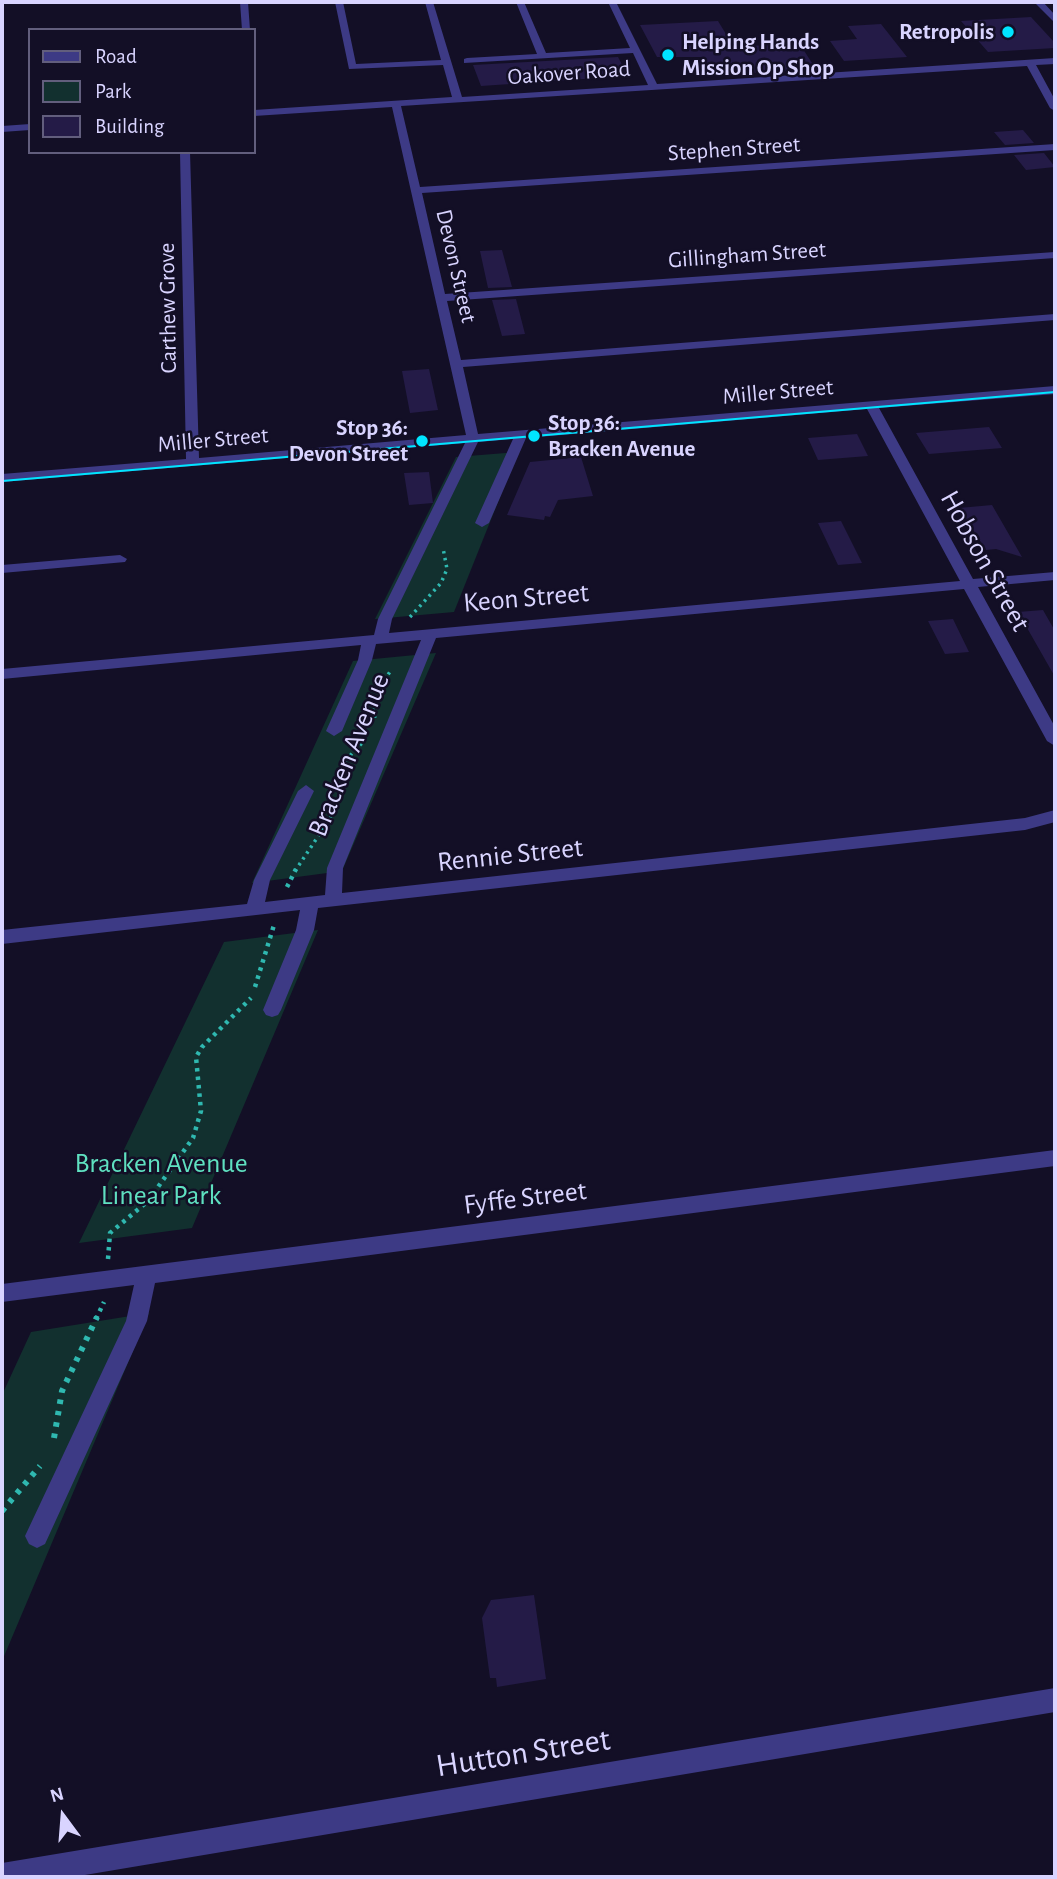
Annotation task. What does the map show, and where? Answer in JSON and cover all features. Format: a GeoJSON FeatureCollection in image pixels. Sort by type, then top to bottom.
{"type":"FeatureCollection","features":[{"type":"Feature","properties":{"kind":"street"},"geometry":{"type":"LineString","coordinates":[[244,2],[246,28]]}},
{"type":"Feature","properties":{"kind":"street"},"geometry":{"type":"LineString","coordinates":[[339,2],[352,67],[447,62]]}},
{"type":"Feature","properties":{"kind":"street"},"geometry":{"type":"LineString","coordinates":[[429,2],[458,100]]}},
{"type":"Feature","properties":{"kind":"street"},"geometry":{"type":"LineString","coordinates":[[520,2],[543,56]]}},
{"type":"Feature","properties":{"kind":"street"},"geometry":{"type":"LineString","coordinates":[[612,2],[654,87]]}},
{"type":"Feature","properties":{"kind":"street"},"geometry":{"type":"LineString","coordinates":[[1038,2],[1055,20]]}},
{"type":"Feature","properties":{"kind":"street"},"geometry":{"type":"LineString","coordinates":[[467,61],[636,50]]}},
{"type":"Feature","properties":{"kind":"street","name":"Oakover Road"},"geometry":{"type":"LineString","coordinates":[[256,113],[1055,61]]}},
{"type":"Feature","properties":{"kind":"street"},"geometry":{"type":"LineString","coordinates":[[1030,62],[1055,108]]}},
{"type":"Feature","properties":{"kind":"street","name":"Devon Street"},"geometry":{"type":"LineString","coordinates":[[396,104],[473,439]]}},
{"type":"Feature","properties":{"kind":"street"},"geometry":{"type":"LineString","coordinates":[[2,129],[28,127]]}},
{"type":"Feature","properties":{"kind":"street","name":"Stephen Street"},"geometry":{"type":"LineString","coordinates":[[416,190],[1055,148]]}},
{"type":"Feature","properties":{"kind":"street","name":"Carthew Grove"},"geometry":{"type":"LineString","coordinates":[[185,154],[192,463]]}},
{"type":"Feature","properties":{"kind":"street","name":"Gillingham Street"},"geometry":{"type":"LineString","coordinates":[[442,298],[1055,255]]}},
{"type":"Feature","properties":{"kind":"street"},"geometry":{"type":"LineString","coordinates":[[457,364],[1055,317]]}},
{"type":"Feature","properties":{"kind":"street","name":"Miller Street"},"geometry":{"type":"LineString","coordinates":[[2,478],[1055,390]]}},
{"type":"Feature","properties":{"kind":"street","name":"Hobson Street"},"geometry":{"type":"LineString","coordinates":[[871,405],[1055,741]]}},
{"type":"Feature","properties":{"kind":"street"},"geometry":{"type":"LineString","coordinates":[[482,523],[521,435]]}},
{"type":"Feature","properties":{"kind":"street","name":"Bracken Avenue"},"geometry":{"type":"LineString","coordinates":[[334,731],[365,660],[473,439]]}},
{"type":"Feature","properties":{"kind":"street"},"geometry":{"type":"LineString","coordinates":[[2,569],[120,559]]}},
{"type":"Feature","properties":{"kind":"street","name":"Keon Street"},"geometry":{"type":"LineString","coordinates":[[2,674],[1055,576]]}},
{"type":"Feature","properties":{"kind":"street","name":"Bracken Avenue"},"geometry":{"type":"LineString","coordinates":[[333,901],[335,868],[431,634]]}},
{"type":"Feature","properties":{"kind":"street","name":"Bracken Avenue"},"geometry":{"type":"LineString","coordinates":[[254,910],[262,880],[306,791]]}},
{"type":"Feature","properties":{"kind":"street","name":"Rennie Street"},"geometry":{"type":"LineString","coordinates":[[2,937],[1025,824],[1055,816]]}},
{"type":"Feature","properties":{"kind":"street","name":"Rennie Street"},"geometry":{"type":"LineString","coordinates":[[1025,824],[1055,827]]}},
{"type":"Feature","properties":{"kind":"street"},"geometry":{"type":"LineString","coordinates":[[272,1010],[305,930],[310,904]]}},
{"type":"Feature","properties":{"kind":"street","name":"Fyffe Street"},"geometry":{"type":"LineString","coordinates":[[2,1293],[1055,1158]]}},
{"type":"Feature","properties":{"kind":"street"},"geometry":{"type":"LineString","coordinates":[[37,1535],[136,1321],[147,1274]]}},
{"type":"Feature","properties":{"kind":"street","name":"Hutton Street"},"geometry":{"type":"LineString","coordinates":[[2,1875],[1055,1700]]}},
{"type":"Feature","properties":{"kind":"path","name":"Bracken Avenue"},"geometry":{"type":"LineString","coordinates":[[377,723],[371,702],[394,664],[408,649],[407,619],[441,583],[447,569],[445,541]]}},
{"type":"Feature","properties":{"kind":"path","name":"Bracken Avenue"},"geometry":{"type":"LineString","coordinates":[[344,797],[344,762],[369,737]]}},
{"type":"Feature","properties":{"kind":"path","name":"Bracken Avenue"},"geometry":{"type":"LineString","coordinates":[[54,1440],[62,1391],[102,1308],[110,1233],[148,1201],[192,1138],[201,1111],[196,1057],[202,1047],[251,999],[298,864],[334,812]]}},
{"type":"Feature","properties":{"kind":"path"},"geometry":{"type":"LineString","coordinates":[[2,1511],[44,1462]]}},
{"type":"Feature","properties":{"kind":"green space"},"geometry":{"type":"Polygon","coordinates":[[[518,452],[454,612],[375,619],[456,457],[518,452]]]}},
{"type":"Feature","properties":{"kind":"green space"},"geometry":{"type":"Polygon","coordinates":[[[436,653],[342,871],[252,883],[353,661],[436,653]]]}},
{"type":"Feature","properties":{"kind":"green space","name":"Bracken Avenue Linear Park"},"geometry":{"type":"Polygon","coordinates":[[[318,930],[192,1228],[79,1243],[224,942],[318,930]]]}},
{"type":"Feature","properties":{"kind":"green space"},"geometry":{"type":"Polygon","coordinates":[[[149,1313],[2,1661],[2,1395],[31,1332],[149,1313]]]}},
{"type":"Feature","properties":{"kind":"building","name":"Retropolis"},"geometry":{"type":"Polygon","coordinates":[[[1031,17],[1055,43],[1055,48],[988,52],[961,21],[1031,17]]]}},
{"type":"Feature","properties":{"kind":"building"},"geometry":{"type":"Polygon","coordinates":[[[718,21],[734,47],[799,43],[816,69],[750,73],[748,69],[710,72],[701,57],[657,57],[640,25],[718,21]]]}},
{"type":"Feature","properties":{"kind":"building"},"geometry":{"type":"Polygon","coordinates":[[[881,24],[907,57],[844,61],[830,41],[857,39],[848,26],[881,24]]]}},
{"type":"Feature","properties":{"kind":"building"},"geometry":{"type":"Polygon","coordinates":[[[618,57],[628,76],[481,86],[473,65],[618,57]]]}},
{"type":"Feature","properties":{"kind":"building"},"geometry":{"type":"Polygon","coordinates":[[[1023,130],[1034,143],[1005,145],[994,132],[1023,130]]]}},
{"type":"Feature","properties":{"kind":"building"},"geometry":{"type":"Polygon","coordinates":[[[1044,153],[1055,167],[1026,170],[1014,155],[1044,153]]]}},
{"type":"Feature","properties":{"kind":"building"},"geometry":{"type":"Polygon","coordinates":[[[502,250],[512,287],[488,288],[480,251],[502,250]]]}},
{"type":"Feature","properties":{"kind":"building"},"geometry":{"type":"Polygon","coordinates":[[[516,299],[525,334],[502,336],[492,300],[516,299]]]}},
{"type":"Feature","properties":{"kind":"building"},"geometry":{"type":"Polygon","coordinates":[[[429,369],[438,410],[410,413],[402,371],[429,369]]]}},
{"type":"Feature","properties":{"kind":"building"},"geometry":{"type":"Polygon","coordinates":[[[989,427],[1002,448],[929,454],[916,433],[989,427]]]}},
{"type":"Feature","properties":{"kind":"building"},"geometry":{"type":"Polygon","coordinates":[[[857,434],[868,456],[818,460],[808,438],[857,434]]]}},
{"type":"Feature","properties":{"kind":"building"},"geometry":{"type":"Polygon","coordinates":[[[581,457],[593,496],[558,500],[550,517],[545,516],[544,520],[507,515],[530,462],[581,457]]]}},
{"type":"Feature","properties":{"kind":"building"},"geometry":{"type":"Polygon","coordinates":[[[429,472],[433,503],[409,505],[404,473],[429,472]]]}},
{"type":"Feature","properties":{"kind":"building"},"geometry":{"type":"Polygon","coordinates":[[[992,505],[1022,557],[996,549],[986,550],[959,508],[992,505]]]}},
{"type":"Feature","properties":{"kind":"building"},"geometry":{"type":"Polygon","coordinates":[[[841,521],[862,563],[838,565],[818,523],[841,521]]]}},
{"type":"Feature","properties":{"kind":"building"},"geometry":{"type":"Polygon","coordinates":[[[1043,610],[1055,631],[1055,677],[1018,612],[1043,610]]]}},
{"type":"Feature","properties":{"kind":"building"},"geometry":{"type":"Polygon","coordinates":[[[953,619],[969,652],[945,654],[928,621],[953,619]]]}},
{"type":"Feature","properties":{"kind":"building"},"geometry":{"type":"Polygon","coordinates":[[[534,1595],[546,1679],[497,1687],[496,1678],[490,1678],[482,1618],[491,1600],[534,1595]]]}},
{"type":"Feature","properties":{"kind":"tram line"},"geometry":{"type":"LineString","coordinates":[[2,481],[1055,392]]}},
{"type":"Feature","properties":{"kind":"place","name":"Retropolis"},"geometry":{"type":"Point","coordinates":[1008,32]}},
{"type":"Feature","properties":{"kind":"place","name":"Helping Hands Mission Op Shop"},"geometry":{"type":"Point","coordinates":[668,55]}},
{"type":"Feature","properties":{"kind":"place","name":"Stop 36: Bracken Avenue"},"geometry":{"type":"Point","coordinates":[534,436]}},
{"type":"Feature","properties":{"kind":"place","name":"Stop 36: Devon Street"},"geometry":{"type":"Point","coordinates":[422,441]}}]}
